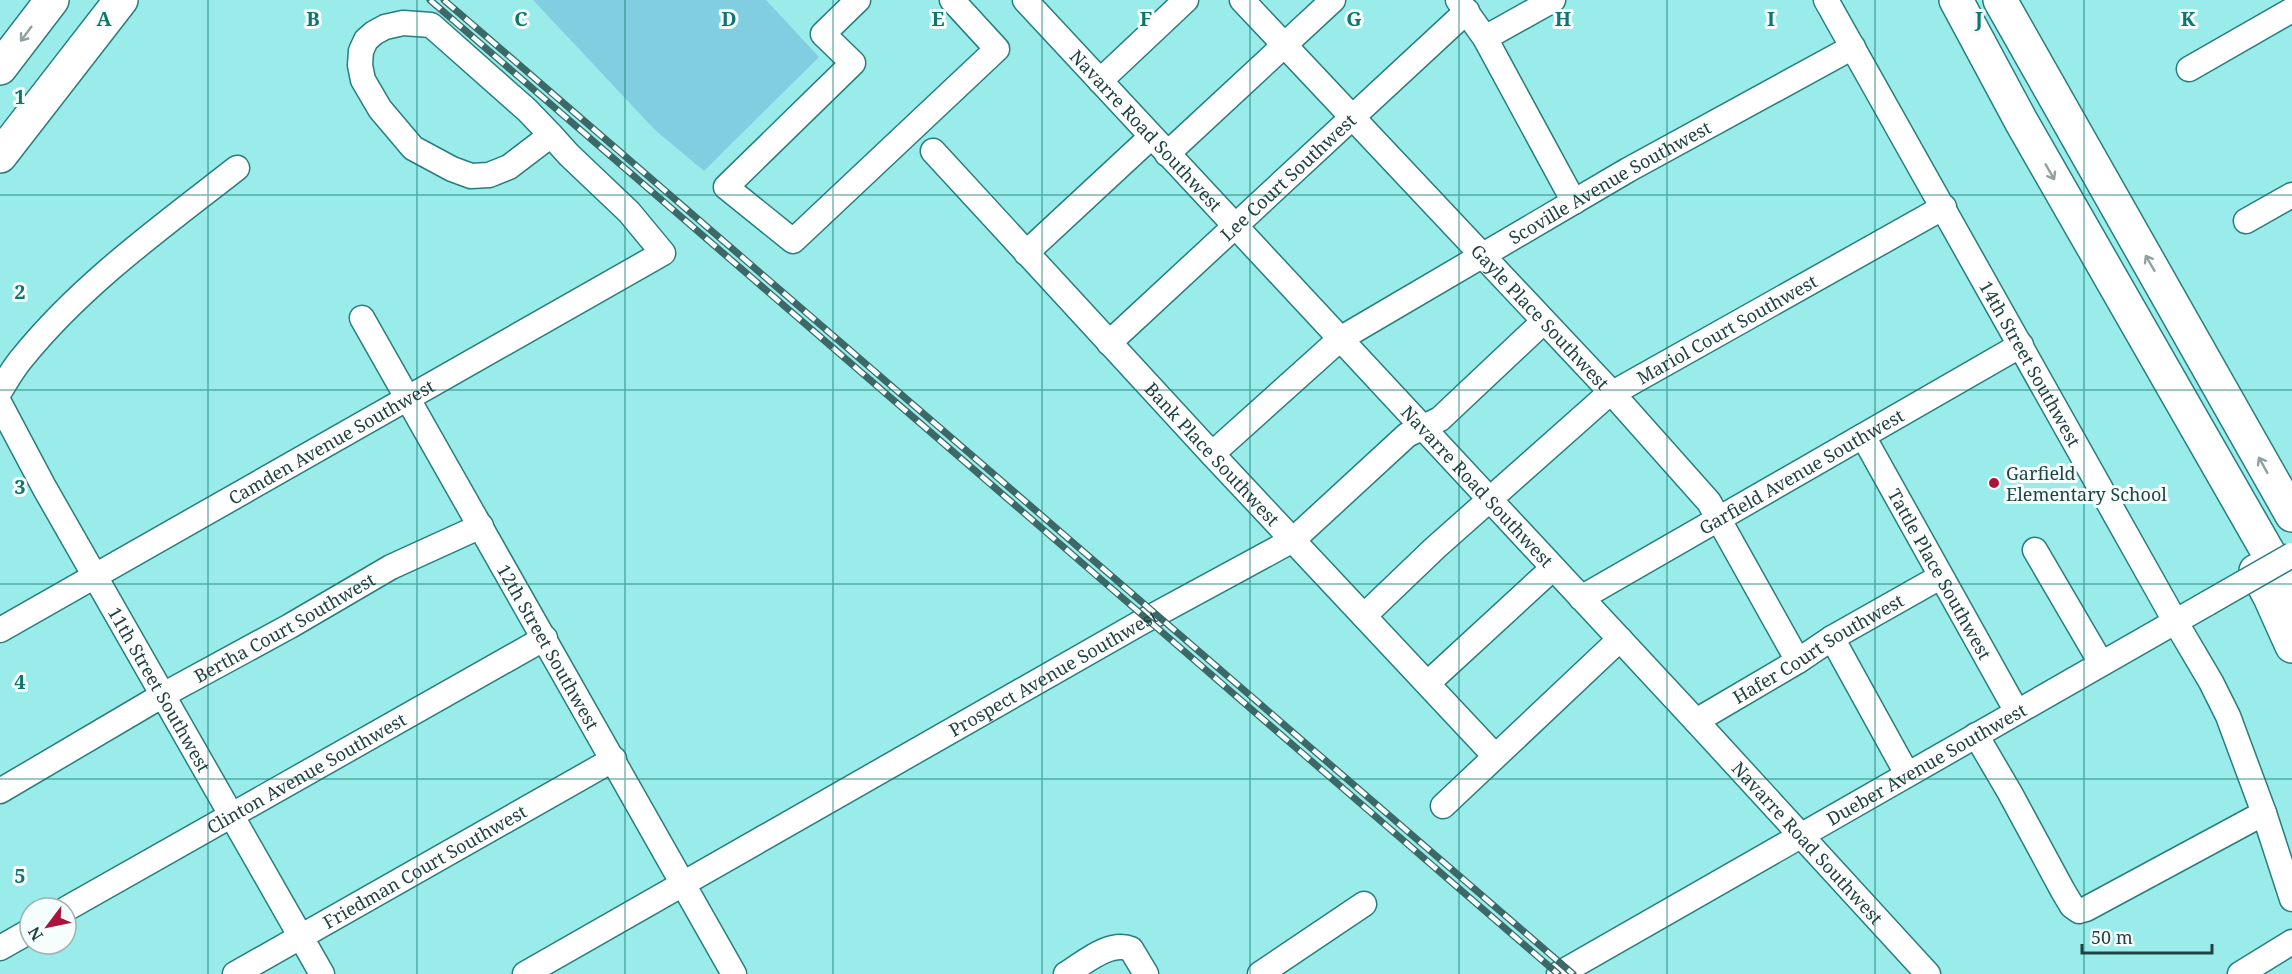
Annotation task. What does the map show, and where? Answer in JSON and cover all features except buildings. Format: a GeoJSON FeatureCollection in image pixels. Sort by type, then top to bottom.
{"type":"FeatureCollection","features":[{"type":"Feature","properties":{"kind":"highway"},"geometry":{"type":"LineString","coordinates":[[0,68],[52,0]]}},
{"type":"Feature","properties":{"kind":"highway"},"geometry":{"type":"LineString","coordinates":[[0,136],[105,0]]}},
{"type":"Feature","properties":{"kind":"highway"},"geometry":{"type":"LineString","coordinates":[[0,156],[121,0]]}},
{"type":"Feature","properties":{"kind":"highway"},"geometry":{"type":"LineString","coordinates":[[1942,0],[2022,121]]}},
{"type":"Feature","properties":{"kind":"highway"},"geometry":{"type":"LineString","coordinates":[[1956,0],[2143,335],[2292,594]]}},
{"type":"Feature","properties":{"kind":"highway"},"geometry":{"type":"LineString","coordinates":[[2000,0],[2292,515]]}},
{"type":"Feature","properties":{"kind":"highway"},"geometry":{"type":"LineString","coordinates":[[2018,0],[2066,115]]}},
{"type":"Feature","properties":{"kind":"highway"},"geometry":{"type":"LineString","coordinates":[[2179,314],[2258,413],[2292,471]]}},
{"type":"Feature","properties":{"kind":"highway"},"geometry":{"type":"LineString","coordinates":[[2143,335],[2163,402],[2270,597],[2292,646]]}},
{"type":"Feature","properties":{"kind":"street"},"geometry":{"type":"LineString","coordinates":[[858,0],[823,34],[853,63],[726,187],[793,241],[997,49],[952,0]]}},
{"type":"Feature","properties":{"kind":"street"},"geometry":{"type":"LineString","coordinates":[[1100,81],[1186,0]]}},
{"type":"Feature","properties":{"kind":"street","name":"Gayle Place Southwest"},"geometry":{"type":"LineString","coordinates":[[1242,0],[1612,393],[1710,502],[1798,662]]}},
{"type":"Feature","properties":{"kind":"street"},"geometry":{"type":"LineString","coordinates":[[1026,253],[1284,44],[1333,0]]}},
{"type":"Feature","properties":{"kind":"street"},"geometry":{"type":"LineString","coordinates":[[1485,38],[1553,0]]}},
{"type":"Feature","properties":{"kind":"street","name":"14th Street Southwest"},"geometry":{"type":"LineString","coordinates":[[1826,0],[2211,682],[2228,716],[2264,813],[2292,899]]}},
{"type":"Feature","properties":{"kind":"street","name":"Navarre Road Southwest"},"geometry":{"type":"LineString","coordinates":[[1031,2],[1159,146],[1620,639],[1928,974]]}},
{"type":"Feature","properties":{"kind":"street"},"geometry":{"type":"LineString","coordinates":[[1463,6],[1485,38],[1574,202]]}},
{"type":"Feature","properties":{"kind":"street","name":"Lee Court Southwest"},"geometry":{"type":"LineString","coordinates":[[1109,343],[1354,117],[1463,6]]}},
{"type":"Feature","properties":{"kind":"street"},"geometry":{"type":"LineString","coordinates":[[2189,69],[2292,10]]}},
{"type":"Feature","properties":{"kind":"street"},"geometry":{"type":"LineString","coordinates":[[403,23],[432,25],[527,110],[551,135],[509,168],[489,175],[471,176],[452,169],[413,148],[370,94],[363,80],[360,65],[361,51],[366,40],[385,27],[403,23]]}},
{"type":"Feature","properties":{"kind":"street","name":"Scoville Avenue Southwest"},"geometry":{"type":"LineString","coordinates":[[1212,454],[1340,339],[1574,202],[1853,47]]}},
{"type":"Feature","properties":{"kind":"street","name":"Camden Avenue Southwest"},"geometry":{"type":"LineString","coordinates":[[0,630],[663,252],[629,212],[551,135]]}},
{"type":"Feature","properties":{"kind":"street","name":"Bank Place Southwest"},"geometry":{"type":"LineString","coordinates":[[933,151],[1212,454],[1495,756]]}},
{"type":"Feature","properties":{"kind":"street"},"geometry":{"type":"LineString","coordinates":[[0,391],[22,358],[56,320],[118,262],[237,168]]}},
{"type":"Feature","properties":{"kind":"street"},"geometry":{"type":"LineString","coordinates":[[2246,222],[2292,195]]}},
{"type":"Feature","properties":{"kind":"street","name":"Mariol Court Southwest"},"geometry":{"type":"LineString","coordinates":[[1364,615],[1489,499],[1612,393],[1944,207]]}},
{"type":"Feature","properties":{"kind":"street","name":"12th Street Southwest"},"geometry":{"type":"LineString","coordinates":[[362,318],[734,974]]}},
{"type":"Feature","properties":{"kind":"street","name":"Prospect Avenue Southwest"},"geometry":{"type":"LineString","coordinates":[[525,974],[1140,623],[1293,540],[1407,435],[1440,419],[1543,322]]}},
{"type":"Feature","properties":{"kind":"street","name":"Garfield Avenue Southwest"},"geometry":{"type":"LineString","coordinates":[[1581,598],[2021,345]]}},
{"type":"Feature","properties":{"kind":"street","name":"11th Street Southwest"},"geometry":{"type":"LineString","coordinates":[[0,404],[44,487],[322,974]]}},
{"type":"Feature","properties":{"kind":"street","name":"Tattle Place Southwest"},"geometry":{"type":"LineString","coordinates":[[1863,436],[2017,712]]}},
{"type":"Feature","properties":{"kind":"street","name":"Bertha Court Southwest"},"geometry":{"type":"LineString","coordinates":[[0,791],[163,695],[290,626],[391,567],[482,526]]}},
{"type":"Feature","properties":{"kind":"street"},"geometry":{"type":"LineString","coordinates":[[2036,550],[2101,663]]}},
{"type":"Feature","properties":{"kind":"street","name":"Dueber Avenue Southwest"},"geometry":{"type":"LineString","coordinates":[[1559,974],[2292,555]]}},
{"type":"Feature","properties":{"kind":"street"},"geometry":{"type":"LineString","coordinates":[[1428,683],[1553,568]]}},
{"type":"Feature","properties":{"kind":"street","name":"Hafer Court Southwest"},"geometry":{"type":"LineString","coordinates":[[1696,721],[1798,662],[1832,638],[1940,577]]}},
{"type":"Feature","properties":{"kind":"street","name":"Clinton Avenue Southwest"},"geometry":{"type":"LineString","coordinates":[[78,902],[545,638]]}},
{"type":"Feature","properties":{"kind":"street"},"geometry":{"type":"LineString","coordinates":[[1832,638],[1907,774]]}},
{"type":"Feature","properties":{"kind":"street"},"geometry":{"type":"LineString","coordinates":[[1443,806],[1620,639]]}},
{"type":"Feature","properties":{"kind":"street"},"geometry":{"type":"LineString","coordinates":[[1976,735],[2030,828],[2063,891],[2076,910],[2086,909],[2264,813]]}},
{"type":"Feature","properties":{"kind":"street","name":"Friedman Court Southwest"},"geometry":{"type":"LineString","coordinates":[[235,974],[614,759]]}},
{"type":"Feature","properties":{"kind":"street"},"geometry":{"type":"LineString","coordinates":[[1260,974],[1364,904]]}},
{"type":"Feature","properties":{"kind":"street"},"geometry":{"type":"LineString","coordinates":[[0,948],[18,937]]}},
{"type":"Feature","properties":{"kind":"street"},"geometry":{"type":"LineString","coordinates":[[2240,974],[2292,942]]}},
{"type":"Feature","properties":{"kind":"street"},"geometry":{"type":"LineString","coordinates":[[1066,974],[1107,950],[1120,946],[1131,950],[1146,974]]}},
{"type":"Feature","properties":{"kind":"railway"},"geometry":{"type":"LineString","coordinates":[[430,0],[1558,974]]}},
{"type":"Feature","properties":{"kind":"railway"},"geometry":{"type":"LineString","coordinates":[[444,0],[1573,974]]}},
{"type":"Feature","properties":{"kind":"place","name":"Garfield Elementary School"},"geometry":{"type":"Point","coordinates":[1994,483]}}]}
